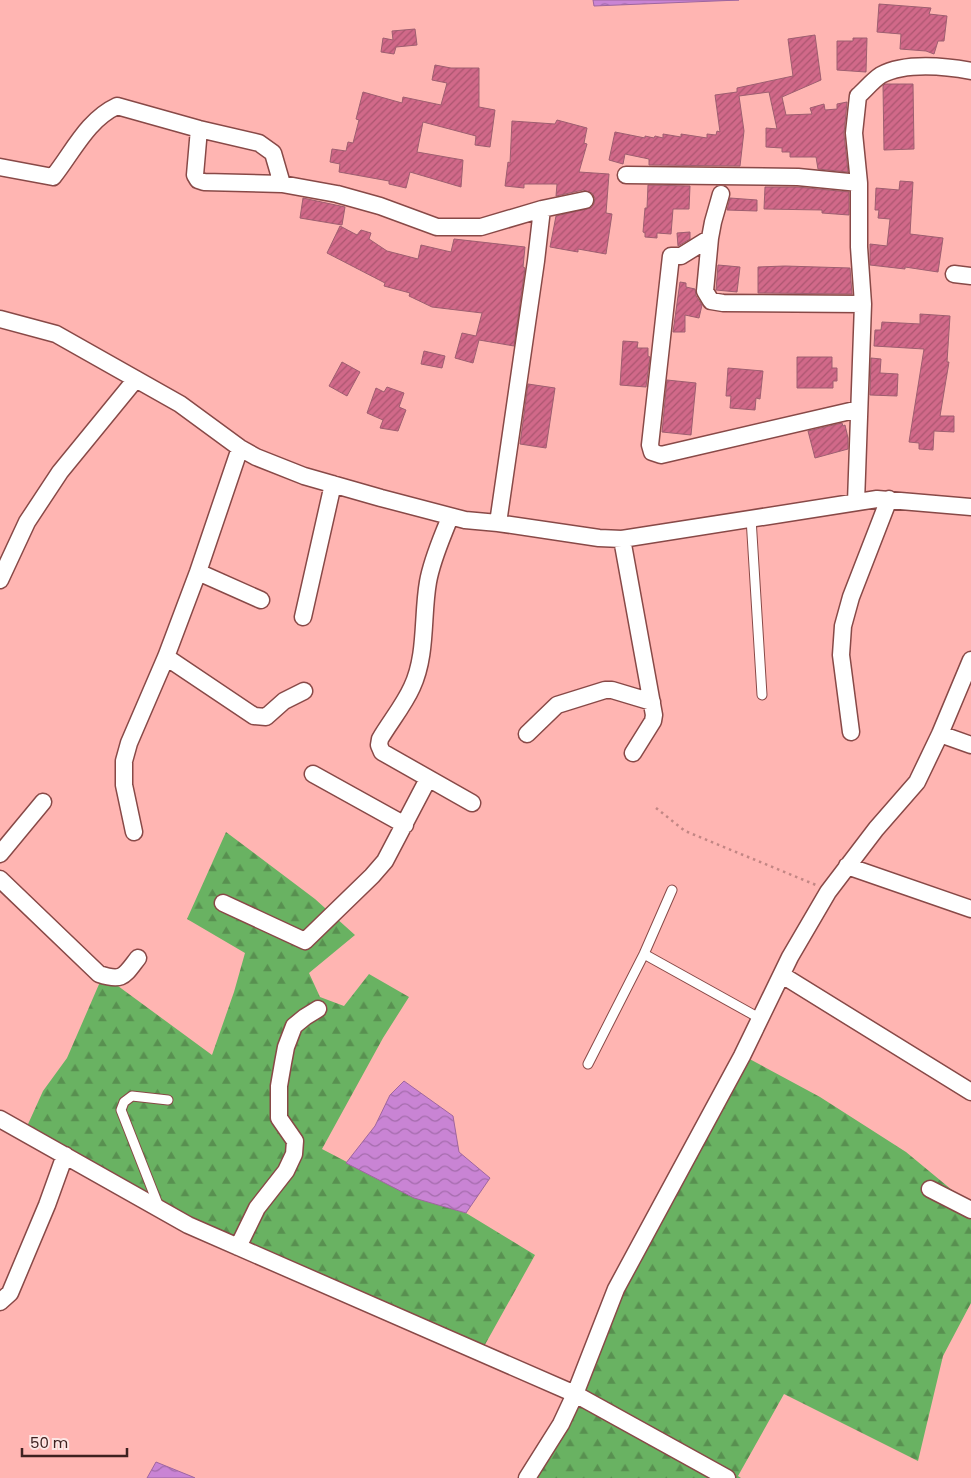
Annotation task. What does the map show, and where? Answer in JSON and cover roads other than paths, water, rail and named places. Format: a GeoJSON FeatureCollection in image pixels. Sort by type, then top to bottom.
{"type":"FeatureCollection","features":[{"type":"Feature","properties":{"kind":"street"},"geometry":{"type":"LineString","coordinates":[[856,502],[863,304],[859,247],[859,183],[854,133],[858,96],[881,75],[904,68],[924,66],[971,71]]}},
{"type":"Feature","properties":{"kind":"street"},"geometry":{"type":"LineString","coordinates":[[0,167],[53,177],[88,127],[97,118],[117,106],[199,129],[259,142],[273,153],[282,184]]}},
{"type":"Feature","properties":{"kind":"street"},"geometry":{"type":"LineString","coordinates":[[199,129],[195,175],[198,180],[204,182],[282,184],[337,194],[380,206],[437,227],[481,227],[542,209],[585,200]]}},
{"type":"Feature","properties":{"kind":"street"},"geometry":{"type":"LineString","coordinates":[[626,175],[798,176],[859,183]]}},
{"type":"Feature","properties":{"kind":"street"},"geometry":{"type":"LineString","coordinates":[[721,194],[712,222],[705,291],[711,301],[723,303],[863,304]]}},
{"type":"Feature","properties":{"kind":"street"},"geometry":{"type":"LineString","coordinates":[[498,523],[542,209]]}},
{"type":"Feature","properties":{"kind":"street"},"geometry":{"type":"LineString","coordinates":[[710,238],[680,256],[671,256],[650,445],[652,452],[661,455],[859,409]]}},
{"type":"Feature","properties":{"kind":"street"},"geometry":{"type":"LineString","coordinates":[[954,274],[971,276]]}},
{"type":"Feature","properties":{"kind":"street"},"geometry":{"type":"LineString","coordinates":[[0,319],[56,334],[180,404],[240,448],[256,457],[333,484],[450,517],[599,538],[622,539],[877,498],[971,507]]}},
{"type":"Feature","properties":{"kind":"street"},"geometry":{"type":"LineString","coordinates":[[0,580],[27,522],[60,472],[136,379]]}},
{"type":"Feature","properties":{"kind":"street"},"geometry":{"type":"LineString","coordinates":[[134,832],[124,785],[124,761],[129,743],[166,657],[198,572],[240,448]]}},
{"type":"Feature","properties":{"kind":"street"},"geometry":{"type":"LineString","coordinates":[[303,617],[333,484]]}},
{"type":"Feature","properties":{"kind":"street"},"geometry":{"type":"LineString","coordinates":[[851,732],[841,655],[842,626],[851,597],[889,499]]}},
{"type":"Feature","properties":{"kind":"street"},"geometry":{"type":"LineString","coordinates":[[450,517],[429,574],[418,668],[412,686],[380,739],[379,745],[382,752],[472,803]]}},
{"type":"Feature","properties":{"kind":"street"},"geometry":{"type":"LineString","coordinates":[[622,539],[654,715],[653,721],[633,753]]}},
{"type":"Feature","properties":{"kind":"street"},"geometry":{"type":"LineString","coordinates":[[198,572],[261,600]]}},
{"type":"Feature","properties":{"kind":"street"},"geometry":{"type":"LineString","coordinates":[[166,657],[254,716],[260,718],[266,717],[284,702],[304,691]]}},
{"type":"Feature","properties":{"kind":"street"},"geometry":{"type":"LineString","coordinates":[[527,1478],[561,1424],[575,1394],[616,1289],[761,1019],[782,975],[828,892],[876,828],[917,782],[940,734],[971,660]]}},
{"type":"Feature","properties":{"kind":"street"},"geometry":{"type":"LineString","coordinates":[[527,734],[557,706],[605,690],[612,690],[652,702]]}},
{"type":"Feature","properties":{"kind":"street"},"geometry":{"type":"LineString","coordinates":[[940,734],[971,745]]}},
{"type":"Feature","properties":{"kind":"street"},"geometry":{"type":"LineString","coordinates":[[313,774],[405,825]]}},
{"type":"Feature","properties":{"kind":"street"},"geometry":{"type":"LineString","coordinates":[[223,903],[305,941],[385,861],[428,779]]}},
{"type":"Feature","properties":{"kind":"street"},"geometry":{"type":"LineString","coordinates":[[0,854],[43,802]]}},
{"type":"Feature","properties":{"kind":"street"},"geometry":{"type":"LineString","coordinates":[[847,866],[971,909]]}},
{"type":"Feature","properties":{"kind":"street"},"geometry":{"type":"LineString","coordinates":[[0,878],[99,974],[112,978],[124,976],[138,958]]}},
{"type":"Feature","properties":{"kind":"street"},"geometry":{"type":"LineString","coordinates":[[782,975],[971,1092]]}},
{"type":"Feature","properties":{"kind":"street"},"geometry":{"type":"LineString","coordinates":[[238,1247],[258,1208],[286,1171],[294,1154],[295,1141],[279,1118],[283,1063],[286,1047],[294,1026],[318,1009]]}},
{"type":"Feature","properties":{"kind":"street"},"geometry":{"type":"LineString","coordinates":[[0,1119],[188,1225],[575,1394],[705,1473],[727,1478]]}},
{"type":"Feature","properties":{"kind":"street"},"geometry":{"type":"LineString","coordinates":[[0,1302],[10,1293],[47,1205],[65,1155]]}},
{"type":"Feature","properties":{"kind":"street"},"geometry":{"type":"LineString","coordinates":[[930,1189],[971,1210]]}},
{"type":"Feature","properties":{"kind":"lane"},"geometry":{"type":"LineString","coordinates":[[751,518],[762,695]]}},
{"type":"Feature","properties":{"kind":"lane"},"geometry":{"type":"LineString","coordinates":[[588,1064],[644,954],[672,890]]}},
{"type":"Feature","properties":{"kind":"lane"},"geometry":{"type":"LineString","coordinates":[[644,954],[761,1019]]}},
{"type":"Feature","properties":{"kind":"lane"},"geometry":{"type":"LineString","coordinates":[[160,1209],[121,1110],[124,1102],[132,1096],[168,1100]]}},
{"type":"Feature","properties":{"kind":"water"},"geometry":{"type":"Polygon","coordinates":[[[593,0],[739,0],[594,6],[593,0]]]}},
{"type":"Feature","properties":{"kind":"water"},"geometry":{"type":"Polygon","coordinates":[[[404,1081],[453,1116],[459,1152],[490,1178],[466,1213],[414,1198],[346,1163],[375,1126],[390,1095],[404,1081]]]}},
{"type":"Feature","properties":{"kind":"water"},"geometry":{"type":"Polygon","coordinates":[[[156,1462],[193,1477],[195,1478],[147,1478],[156,1462]]]}}]}
